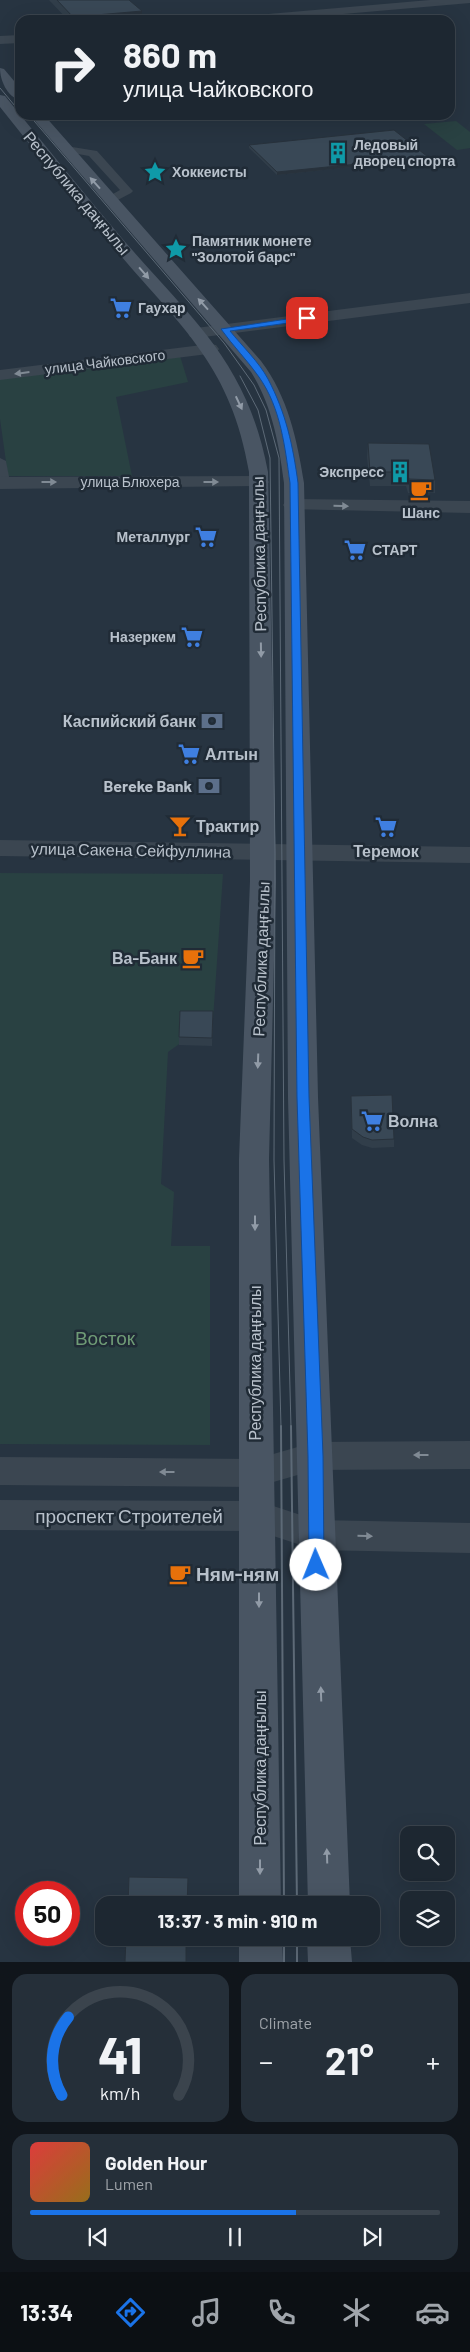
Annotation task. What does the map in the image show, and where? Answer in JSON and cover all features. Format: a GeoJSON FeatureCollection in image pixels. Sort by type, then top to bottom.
{"type":"FeatureCollection","features":[{"type":"Feature","properties":{"kind":"main road"},"geometry":{"type":"LineString","coordinates":[[0,72],[15,90]]}},
{"type":"Feature","properties":{"kind":"main road","name":"Республика даңғылы"},"geometry":{"type":"LineString","coordinates":[[0,99],[15,117]]}},
{"type":"Feature","properties":{"kind":"main road","name":"Республика даңғылы"},"geometry":{"type":"LineString","coordinates":[[17,120],[210,349],[228,379],[245,416],[255,454],[259,482],[263,853],[254,1159],[260,1896]]}},
{"type":"Feature","properties":{"kind":"main road","name":"Республика даңғылы"},"geometry":{"type":"LineString","coordinates":[[41,120],[225,329],[264,378],[282,418],[287,437],[294,483],[303,1097],[328,1896]]}},
{"type":"Feature","properties":{"kind":"main road"},"geometry":{"type":"LineString","coordinates":[[261,1946],[261,1962]]}},
{"type":"Feature","properties":{"kind":"main road"},"geometry":{"type":"LineString","coordinates":[[329,1946],[330,1962]]}},
{"type":"Feature","properties":{"kind":"street"},"geometry":{"type":"LineString","coordinates":[[295,15],[469,1]]}},
{"type":"Feature","properties":{"kind":"street"},"geometry":{"type":"LineString","coordinates":[[0,40],[15,39]]}},
{"type":"Feature","properties":{"kind":"street"},"geometry":{"type":"LineString","coordinates":[[196,333],[470,298]]}},
{"type":"Feature","properties":{"kind":"street","name":"улица Чайковского"},"geometry":{"type":"LineString","coordinates":[[0,375],[210,349]]}},
{"type":"Feature","properties":{"kind":"street"},"geometry":{"type":"LineString","coordinates":[[0,462],[2,482]]}},
{"type":"Feature","properties":{"kind":"street","name":"улица Блюхера"},"geometry":{"type":"LineString","coordinates":[[2,482],[259,482]]}},
{"type":"Feature","properties":{"kind":"street"},"geometry":{"type":"LineString","coordinates":[[293,505],[470,507]]}},
{"type":"Feature","properties":{"kind":"street","name":"улица Сакена Сейфуллина"},"geometry":{"type":"LineString","coordinates":[[0,848],[300,854]]}},
{"type":"Feature","properties":{"kind":"street"},"geometry":{"type":"LineString","coordinates":[[300,854],[470,855]]}},
{"type":"Feature","properties":{"kind":"street"},"geometry":{"type":"LineString","coordinates":[[0,1471],[256,1473],[315,1456],[470,1455]]}},
{"type":"Feature","properties":{"kind":"street","name":"проспект Строителей"},"geometry":{"type":"LineString","coordinates":[[0,1515],[258,1516],[316,1535]]}},
{"type":"Feature","properties":{"kind":"street"},"geometry":{"type":"LineString","coordinates":[[316,1535],[470,1538]]}},
{"type":"Feature","properties":{"kind":"green space"},"geometry":{"type":"Polygon","coordinates":[[[456,121],[470,132],[470,148],[457,150],[424,124],[456,121]]]}},
{"type":"Feature","properties":{"kind":"green space"},"geometry":{"type":"Polygon","coordinates":[[[180,356],[188,382],[116,397],[132,476],[8,476],[0,419],[0,379],[180,356]]]}},
{"type":"Feature","properties":{"kind":"green space","name":"Восток"},"geometry":{"type":"Polygon","coordinates":[[[0,873],[223,874],[213,1020],[168,1052],[161,1184],[174,1192],[171,1246],[210,1246],[210,1445],[0,1444],[0,873]]]}},
{"type":"Feature","properties":{"kind":"building"},"geometry":{"type":"Polygon","coordinates":[[[57,0],[129,0],[142,11],[96,15],[71,15],[57,0]]]}},
{"type":"Feature","properties":{"kind":"building","name":"Ледовый дворец спорта"},"geometry":{"type":"Polygon","coordinates":[[[394,130],[428,157],[277,172],[249,145],[394,130]]]}},
{"type":"Feature","properties":{"kind":"building"},"geometry":{"type":"Polygon","coordinates":[[[368,443],[429,444],[435,480],[409,479],[407,472],[370,472],[368,443]]]}},
{"type":"Feature","properties":{"kind":"building"},"geometry":{"type":"Polygon","coordinates":[[[180,1011],[213,1011],[212,1038],[179,1037],[180,1011]]]}},
{"type":"Feature","properties":{"kind":"building","name":"Волна"},"geometry":{"type":"Polygon","coordinates":[[[392,1095],[394,1139],[372,1140],[363,1137],[352,1129],[351,1096],[392,1095]]]}},
{"type":"Feature","properties":{"kind":"building"},"geometry":{"type":"Polygon","coordinates":[[[129,1877],[188,1878],[187,1896],[128,1896],[129,1877]]]}},
{"type":"Feature","properties":{"kind":"building"},"geometry":{"type":"Polygon","coordinates":[[[126,1946],[186,1946],[186,1962],[125,1962],[126,1946]]]}},
{"type":"Feature","properties":{"kind":"tram line"},"geometry":{"type":"LineString","coordinates":[[0,88],[15,106]]}},
{"type":"Feature","properties":{"kind":"tram line"},"geometry":{"type":"LineString","coordinates":[[33,120],[224,343],[254,385],[266,410],[279,458],[284,1160],[291,1427]]}},
{"type":"Feature","properties":{"kind":"tram line"},"geometry":{"type":"LineString","coordinates":[[240,376],[258,410],[270,458],[275,853],[274,1160],[281,1427]]}},
{"type":"Feature","properties":{"kind":"tram line"},"geometry":{"type":"LineString","coordinates":[[281,1426],[284,1896]]}},
{"type":"Feature","properties":{"kind":"tram line"},"geometry":{"type":"LineString","coordinates":[[291,1426],[297,1896]]}},
{"type":"Feature","properties":{"kind":"tram line"},"geometry":{"type":"LineString","coordinates":[[284,1946],[284,1962]]}},
{"type":"Feature","properties":{"kind":"tram line"},"geometry":{"type":"LineString","coordinates":[[297,1946],[297,1962]]}},
{"type":"Feature","properties":{"kind":"place","name":"Ледовый дворец спорта"},"geometry":{"type":"Point","coordinates":[338,153]}},
{"type":"Feature","properties":{"kind":"place","name":"Хоккеисты"},"geometry":{"type":"Point","coordinates":[155,172]}},
{"type":"Feature","properties":{"kind":"place","name":"Памятник монете \"Золотой барс\""},"geometry":{"type":"Point","coordinates":[176,249]}},
{"type":"Feature","properties":{"kind":"place","name":"Гаухар"},"geometry":{"type":"Point","coordinates":[121,308]}},
{"type":"Feature","properties":{"kind":"place","name":"Экспресс"},"geometry":{"type":"Point","coordinates":[400,472]}},
{"type":"Feature","properties":{"kind":"place","name":"Шанс"},"geometry":{"type":"Point","coordinates":[421,490]}},
{"type":"Feature","properties":{"kind":"place","name":"Металлург"},"geometry":{"type":"Point","coordinates":[206,537]}},
{"type":"Feature","properties":{"kind":"place","name":"СТАРТ"},"geometry":{"type":"Point","coordinates":[355,550]}},
{"type":"Feature","properties":{"kind":"place","name":"Назеркем"},"geometry":{"type":"Point","coordinates":[192,637]}},
{"type":"Feature","properties":{"kind":"place","name":"Каспийский банк"},"geometry":{"type":"Point","coordinates":[212,721]}},
{"type":"Feature","properties":{"kind":"place","name":"Алтын"},"geometry":{"type":"Point","coordinates":[189,754]}},
{"type":"Feature","properties":{"kind":"place","name":"Bereke Bank"},"geometry":{"type":"Point","coordinates":[209,786]}},
{"type":"Feature","properties":{"kind":"place","name":"Трактир"},"geometry":{"type":"Point","coordinates":[180,826]}},
{"type":"Feature","properties":{"kind":"place","name":"Теремок"},"geometry":{"type":"Point","coordinates":[386,827]}},
{"type":"Feature","properties":{"kind":"place","name":"Ва-Банк"},"geometry":{"type":"Point","coordinates":[193,958]}},
{"type":"Feature","properties":{"kind":"place","name":"Волна"},"geometry":{"type":"Point","coordinates":[372,1121]}},
{"type":"Feature","properties":{"kind":"place","name":"Ням-ням"},"geometry":{"type":"Point","coordinates":[180,1574]}},
{"type":"Feature","properties":{"kind":"route"},"geometry":{"type":"LineString","coordinates":[[307,318],[225,329],[264,378],[282,418],[294,483],[293,541],[303,1097],[315,1456],[316,1565]]}}]}
